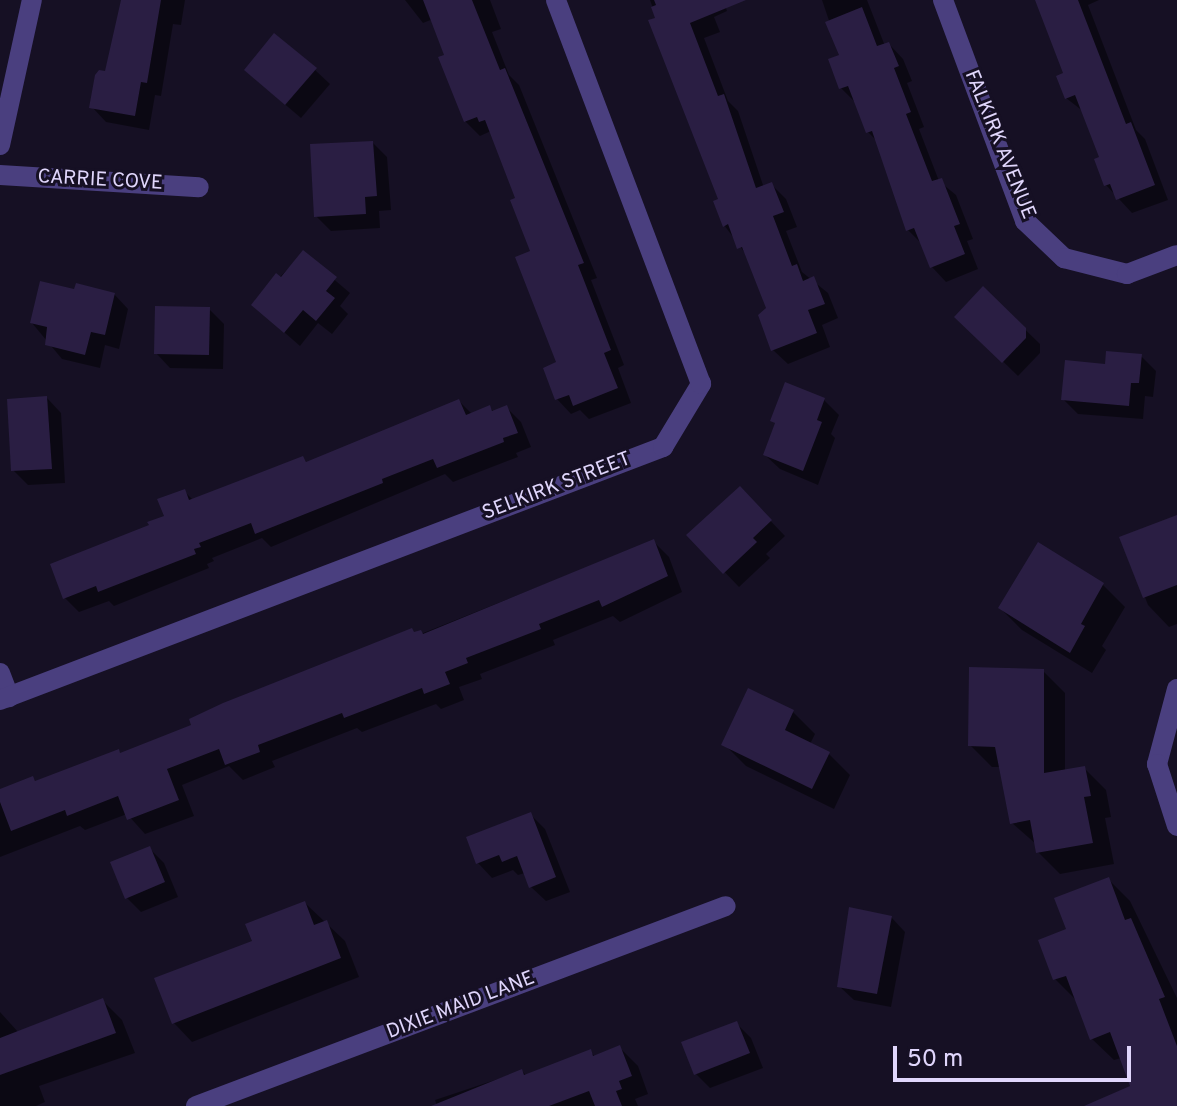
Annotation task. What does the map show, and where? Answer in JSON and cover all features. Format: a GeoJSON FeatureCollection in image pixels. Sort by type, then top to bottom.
{"type":"FeatureCollection","features":[{"type":"Feature","properties":{"kind":"street"},"geometry":{"type":"LineString","coordinates":[[0,145],[30,0]]}},
{"type":"Feature","properties":{"kind":"street","name":"SELKIRK STREET"},"geometry":{"type":"LineString","coordinates":[[5,698],[663,447],[701,384],[556,0]]}},
{"type":"Feature","properties":{"kind":"street","name":"FALKIRK AVENUE"},"geometry":{"type":"LineString","coordinates":[[943,0],[1025,221],[1064,258],[1127,274],[1177,255]]}},
{"type":"Feature","properties":{"kind":"street","name":"CARRIE COVE"},"geometry":{"type":"LineString","coordinates":[[0,175],[199,187]]}},
{"type":"Feature","properties":{"kind":"street"},"geometry":{"type":"LineString","coordinates":[[0,673],[5,698]]}},
{"type":"Feature","properties":{"kind":"street"},"geometry":{"type":"LineString","coordinates":[[1177,689],[1157,764],[1177,826]]}},
{"type":"Feature","properties":{"kind":"street","name":"DIXIE MAID LANE"},"geometry":{"type":"LineString","coordinates":[[196,1106],[726,906]]}},
{"type":"Feature","properties":{"kind":"building"},"geometry":{"type":"Polygon","coordinates":[[[121,0],[161,0],[147,83],[141,82],[135,116],[89,108],[95,75],[99,70],[105,71],[121,0]]]}},
{"type":"Feature","properties":{"kind":"building"},"geometry":{"type":"Polygon","coordinates":[[[423,0],[472,0],[500,70],[505,68],[584,263],[578,265],[611,350],[604,353],[618,388],[573,406],[569,395],[555,400],[543,368],[556,362],[515,257],[530,251],[510,200],[515,198],[485,120],[479,122],[477,117],[464,122],[438,57],[444,55],[423,0]]]}},
{"type":"Feature","properties":{"kind":"building"},"geometry":{"type":"Polygon","coordinates":[[[654,0],[746,0],[690,23],[718,96],[724,94],[756,188],[772,182],[784,212],[773,216],[792,266],[797,264],[803,281],[814,276],[825,304],[808,310],[817,333],[771,351],[758,315],[766,308],[742,247],[737,249],[728,224],[723,227],[713,201],[718,199],[648,20],[655,18],[651,7],[656,5],[654,0]]]}},
{"type":"Feature","properties":{"kind":"building"},"geometry":{"type":"Polygon","coordinates":[[[1035,0],[1078,0],[1126,124],[1131,122],[1155,185],[1116,200],[1110,184],[1104,186],[1094,159],[1099,157],[1075,95],[1065,99],[1056,76],[1063,73],[1035,0]]]}},
{"type":"Feature","properties":{"kind":"building"},"geometry":{"type":"Polygon","coordinates":[[[862,7],[877,46],[889,42],[899,66],[894,68],[911,112],[906,114],[932,181],[942,178],[960,224],[954,226],[965,254],[930,268],[914,228],[906,231],[872,131],[866,133],[848,86],[839,89],[828,59],[839,55],[825,22],[862,7]]]}},
{"type":"Feature","properties":{"kind":"building"},"geometry":{"type":"Polygon","coordinates":[[[274,33],[317,68],[285,105],[244,70],[274,33]]]}},
{"type":"Feature","properties":{"kind":"building"},"geometry":{"type":"Polygon","coordinates":[[[373,141],[377,196],[365,197],[366,214],[314,217],[310,144],[373,141]]]}},
{"type":"Feature","properties":{"kind":"building"},"geometry":{"type":"Polygon","coordinates":[[[303,250],[337,277],[326,291],[335,298],[316,321],[303,310],[284,333],[251,305],[276,273],[281,277],[303,250]]]}},
{"type":"Feature","properties":{"kind":"building"},"geometry":{"type":"Polygon","coordinates":[[[40,281],[74,289],[76,283],[115,293],[105,335],[91,332],[85,355],[45,345],[47,327],[30,323],[40,281]]]}},
{"type":"Feature","properties":{"kind":"building"},"geometry":{"type":"Polygon","coordinates":[[[983,286],[1026,328],[1026,338],[1002,363],[954,317],[983,286]]]}},
{"type":"Feature","properties":{"kind":"building"},"geometry":{"type":"Polygon","coordinates":[[[155,306],[210,307],[209,355],[154,354],[155,306]]]}},
{"type":"Feature","properties":{"kind":"building"},"geometry":{"type":"Polygon","coordinates":[[[1106,351],[1142,354],[1139,383],[1131,383],[1129,406],[1061,400],[1065,360],[1105,364],[1106,351]]]}},
{"type":"Feature","properties":{"kind":"building"},"geometry":{"type":"Polygon","coordinates":[[[785,382],[825,398],[817,420],[822,422],[803,471],[763,455],[775,423],[770,421],[785,382]]]}},
{"type":"Feature","properties":{"kind":"building"},"geometry":{"type":"Polygon","coordinates":[[[47,396],[52,469],[11,471],[7,399],[47,396]]]}},
{"type":"Feature","properties":{"kind":"building"},"geometry":{"type":"Polygon","coordinates":[[[459,399],[466,415],[490,405],[492,411],[507,405],[518,433],[503,438],[504,442],[437,468],[433,459],[382,479],[383,483],[255,534],[251,523],[199,543],[201,547],[194,549],[196,554],[98,592],[96,586],[63,599],[50,564],[149,525],[147,522],[164,516],[157,499],[185,489],[189,500],[303,456],[306,462],[459,399]]]}},
{"type":"Feature","properties":{"kind":"building"},"geometry":{"type":"Polygon","coordinates":[[[740,486],[772,520],[753,538],[757,542],[723,574],[686,535],[740,486]]]}},
{"type":"Feature","properties":{"kind":"building"},"geometry":{"type":"Polygon","coordinates":[[[1177,515],[1177,585],[1143,598],[1119,537],[1177,515]]]}},
{"type":"Feature","properties":{"kind":"building"},"geometry":{"type":"Polygon","coordinates":[[[654,539],[668,576],[602,607],[599,600],[539,624],[541,629],[466,658],[468,663],[445,672],[450,684],[424,694],[422,688],[344,718],[342,713],[258,745],[260,752],[225,765],[219,749],[167,769],[179,800],[127,820],[118,796],[67,816],[65,810],[11,831],[0,802],[0,789],[33,776],[35,781],[119,749],[120,753],[191,725],[189,719],[223,703],[412,628],[414,632],[421,630],[423,634],[654,539]]]}},
{"type":"Feature","properties":{"kind":"building"},"geometry":{"type":"Polygon","coordinates":[[[1038,542],[1104,583],[1081,624],[1085,626],[1070,653],[998,608],[1038,542]]]}},
{"type":"Feature","properties":{"kind":"building"},"geometry":{"type":"Polygon","coordinates":[[[969,667],[1044,669],[1044,773],[1085,766],[1091,796],[1084,797],[1093,843],[1036,853],[1030,820],[1010,824],[995,747],[968,746],[969,667]]]}},
{"type":"Feature","properties":{"kind":"building"},"geometry":{"type":"Polygon","coordinates":[[[748,688],[794,710],[785,730],[830,752],[812,789],[721,745],[748,688]]]}},
{"type":"Feature","properties":{"kind":"building"},"geometry":{"type":"Polygon","coordinates":[[[531,812],[556,877],[529,888],[517,856],[502,862],[499,855],[476,864],[466,837],[531,812]]]}},
{"type":"Feature","properties":{"kind":"building"},"geometry":{"type":"Polygon","coordinates":[[[150,846],[165,882],[125,899],[110,862],[150,846]]]}},
{"type":"Feature","properties":{"kind":"building"},"geometry":{"type":"Polygon","coordinates":[[[1109,877],[1125,920],[1131,918],[1165,997],[1159,999],[1177,1046],[1177,1106],[1084,1106],[1130,1086],[1110,1032],[1090,1040],[1066,976],[1053,980],[1038,940],[1066,929],[1054,898],[1109,877]]]}},
{"type":"Feature","properties":{"kind":"building"},"geometry":{"type":"Polygon","coordinates":[[[305,901],[314,925],[327,920],[341,958],[172,1024],[154,978],[252,941],[245,924],[305,901]]]}},
{"type":"Feature","properties":{"kind":"building"},"geometry":{"type":"Polygon","coordinates":[[[849,907],[892,916],[877,994],[837,987],[849,907]]]}},
{"type":"Feature","properties":{"kind":"building"},"geometry":{"type":"Polygon","coordinates":[[[103,998],[116,1033],[0,1075],[0,1038],[103,998]]]}},
{"type":"Feature","properties":{"kind":"building"},"geometry":{"type":"Polygon","coordinates":[[[737,1021],[750,1053],[694,1075],[681,1042],[737,1021]]]}},
{"type":"Feature","properties":{"kind":"building"},"geometry":{"type":"Polygon","coordinates":[[[620,1045],[632,1076],[619,1081],[622,1089],[616,1091],[622,1106],[595,1106],[589,1091],[549,1106],[431,1106],[522,1069],[524,1075],[591,1049],[593,1056],[620,1045]]]}}]}
